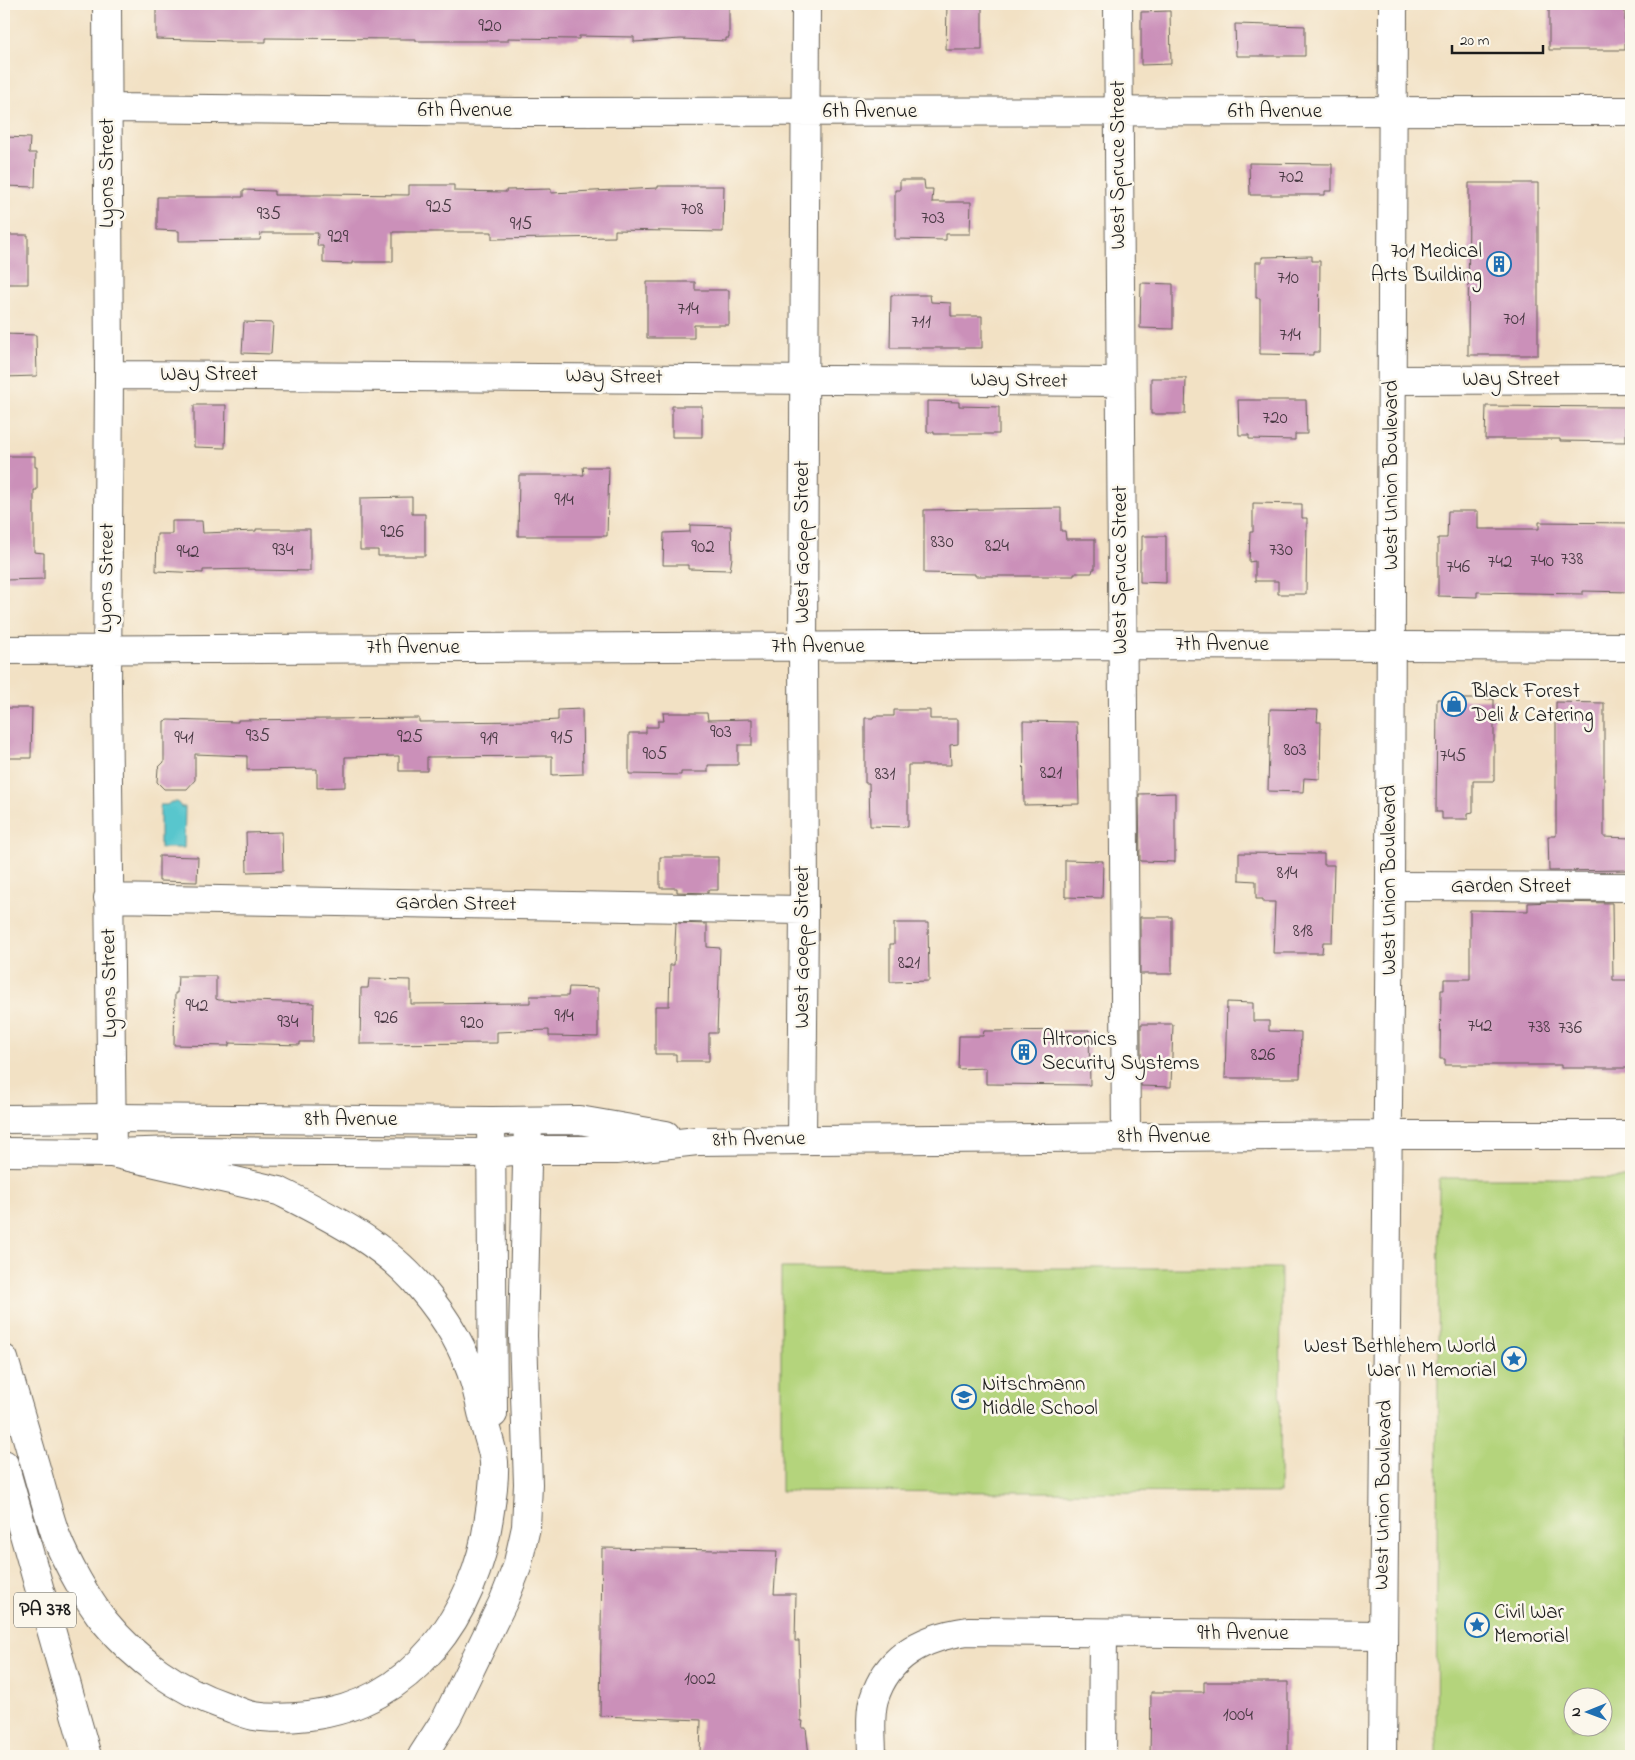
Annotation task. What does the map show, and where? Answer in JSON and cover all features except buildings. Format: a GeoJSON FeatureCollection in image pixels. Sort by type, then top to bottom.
{"type":"FeatureCollection","features":[{"type":"Feature","properties":{"kind":"main road","name":"Lyons Street"},"geometry":{"type":"LineString","coordinates":[[107,4],[109,375],[108,898],[112,1153]]}},
{"type":"Feature","properties":{"kind":"main road","name":"West Goepp Street"},"geometry":{"type":"LineString","coordinates":[[802,1140],[806,4]]}},
{"type":"Feature","properties":{"kind":"main road","name":"West Spruce Street"},"geometry":{"type":"LineString","coordinates":[[1118,4],[1126,1137]]}},
{"type":"Feature","properties":{"kind":"main road","name":"West Union Boulevard"},"geometry":{"type":"LineString","coordinates":[[1382,1756],[1389,1186],[1387,1135],[1390,886],[1393,4]]}},
{"type":"Feature","properties":{"kind":"main road","name":"6th Avenue"},"geometry":{"type":"LineString","coordinates":[[108,108],[806,112],[1631,111]]}},
{"type":"Feature","properties":{"kind":"main road","name":"Way Street"},"geometry":{"type":"LineString","coordinates":[[109,375],[1120,382]]}},
{"type":"Feature","properties":{"kind":"main road","name":"Way Street"},"geometry":{"type":"LineString","coordinates":[[1392,380],[1631,379]]}},
{"type":"Feature","properties":{"kind":"main road","name":"7th Avenue"},"geometry":{"type":"LineString","coordinates":[[4,650],[1122,645],[1631,647]]}},
{"type":"Feature","properties":{"kind":"main road","name":"Garden Street"},"geometry":{"type":"LineString","coordinates":[[1390,886],[1631,887]]}},
{"type":"Feature","properties":{"kind":"main road","name":"Garden Street"},"geometry":{"type":"LineString","coordinates":[[108,898],[804,910]]}},
{"type":"Feature","properties":{"kind":"main road","name":"8th Avenue"},"geometry":{"type":"LineString","coordinates":[[13,1119],[579,1120],[697,1140]]}},
{"type":"Feature","properties":{"kind":"main road"},"geometry":{"type":"LineString","coordinates":[[4,1359],[57,1538],[83,1589],[105,1622],[131,1648],[157,1671],[188,1691],[254,1716],[286,1718],[323,1714],[352,1707],[375,1697],[401,1680],[427,1656],[450,1626],[478,1567],[486,1538],[493,1490],[494,1461],[491,1121]]}},
{"type":"Feature","properties":{"kind":"main road"},"geometry":{"type":"LineString","coordinates":[[422,1756],[447,1717],[504,1600],[517,1567],[526,1527],[528,1484],[523,1336],[528,1121]]}},
{"type":"Feature","properties":{"kind":"main road","name":"8th Avenue"},"geometry":{"type":"LineString","coordinates":[[14,1151],[112,1153],[178,1151],[490,1153],[528,1150],[616,1150],[697,1140],[1631,1135]]}},
{"type":"Feature","properties":{"kind":"main road"},"geometry":{"type":"LineString","coordinates":[[112,1153],[279,1191],[360,1234],[394,1260],[420,1287],[444,1319],[461,1349],[475,1382],[494,1461]]}},
{"type":"Feature","properties":{"kind":"main road","name":"PA 378"},"geometry":{"type":"LineString","coordinates":[[4,1464],[87,1756]]}},
{"type":"Feature","properties":{"kind":"main road","name":"9th Avenue"},"geometry":{"type":"LineString","coordinates":[[872,1756],[872,1712],[874,1699],[885,1675],[904,1653],[925,1642],[952,1633],[968,1631],[1382,1636]]}},
{"type":"Feature","properties":{"kind":"main road"},"geometry":{"type":"LineString","coordinates":[[1102,1756],[1103,1633]]}},
{"type":"Feature","properties":{"kind":"green space"},"geometry":{"type":"Polygon","coordinates":[[[1439,1178],[1631,1178],[1631,1756],[1436,1756],[1439,1178]]]}},
{"type":"Feature","properties":{"kind":"green space"},"geometry":{"type":"Polygon","coordinates":[[[781,1268],[1281,1268],[1280,1493],[781,1491],[781,1268]]]}},
{"type":"Feature","properties":{"kind":"water"},"geometry":{"type":"Polygon","coordinates":[[[171,802],[177,802],[181,807],[185,807],[184,848],[160,848],[160,805],[167,805],[171,802]]]}},
{"type":"Feature","properties":{"kind":"place","name":"701 Medical Arts Building"},"geometry":{"type":"Point","coordinates":[1499,264]}},
{"type":"Feature","properties":{"kind":"place","name":"Black Forest Deli & Catering"},"geometry":{"type":"Point","coordinates":[1454,704]}},
{"type":"Feature","properties":{"kind":"place","name":"Altronics Security Systems"},"geometry":{"type":"Point","coordinates":[1024,1052]}},
{"type":"Feature","properties":{"kind":"place","name":"West Bethlehem World War II Memorial"},"geometry":{"type":"Point","coordinates":[1514,1359]}},
{"type":"Feature","properties":{"kind":"place","name":"Nitschmann Middle School"},"geometry":{"type":"Point","coordinates":[964,1397]}},
{"type":"Feature","properties":{"kind":"place","name":"Civil War Memorial"},"geometry":{"type":"Point","coordinates":[1477,1625]}}]}
